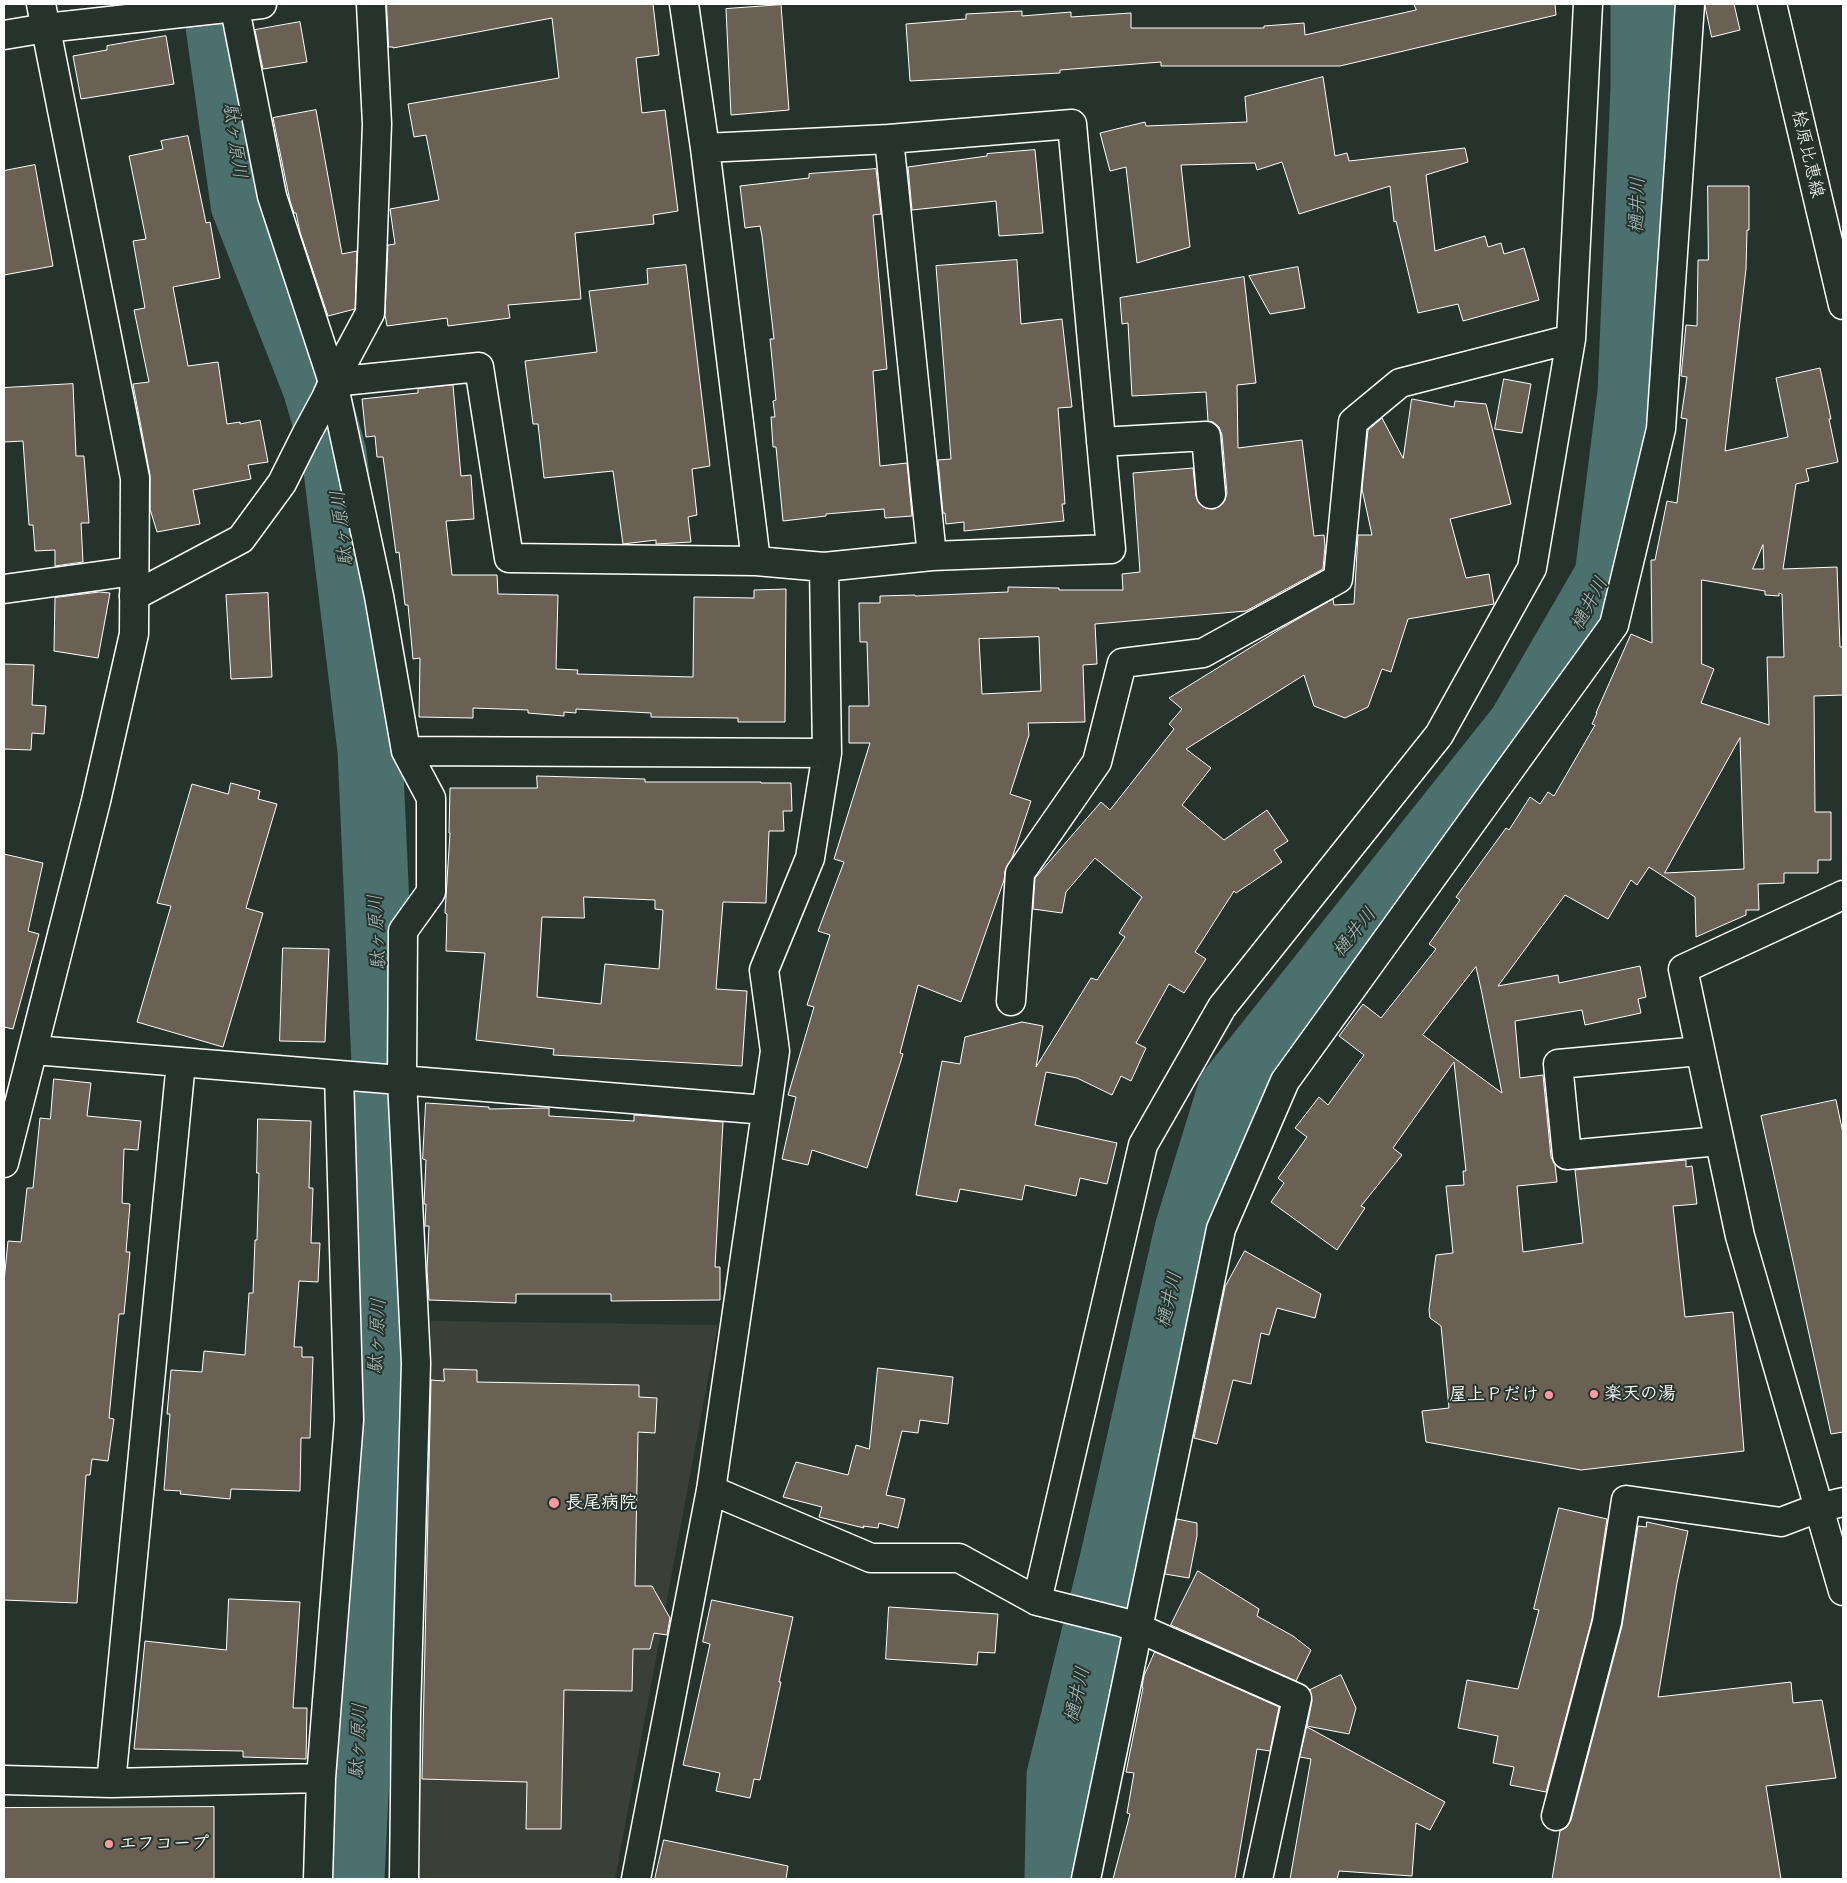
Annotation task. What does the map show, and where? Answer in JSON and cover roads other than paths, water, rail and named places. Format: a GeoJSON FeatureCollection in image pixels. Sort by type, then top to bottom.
{"type":"FeatureCollection","features":[{"type":"Feature","properties":{"kind":"street"},"geometry":{"type":"LineString","coordinates":[[4,35],[44,16],[184,14],[262,4]]}},
{"type":"Feature","properties":{"kind":"street"},"geometry":{"type":"LineString","coordinates":[[4,590],[134,584],[241,539],[282,483],[370,313],[377,124],[370,4]]}},
{"type":"Feature","properties":{"kind":"street"},"geometry":{"type":"LineString","coordinates":[[684,4],[705,148],[756,561]]}},
{"type":"Feature","properties":{"kind":"street"},"geometry":{"type":"LineString","coordinates":[[1046,1604],[1143,1145],[1222,1007],[1440,735],[1532,568],[1571,339],[1588,4]]}},
{"type":"Feature","properties":{"kind":"street"},"geometry":{"type":"LineString","coordinates":[[1086,1879],[1130,1624],[1220,1229],[1285,1081],[1614,624],[1662,429],[1690,4]]}},
{"type":"Feature","properties":{"kind":"street","name":"桧原比恵線"},"geometry":{"type":"LineString","coordinates":[[1772,4],[1843,305]]}},
{"type":"Feature","properties":{"kind":"street"},"geometry":{"type":"LineString","coordinates":[[230,7],[272,196],[329,390],[379,596],[406,751],[431,798],[431,892],[403,931],[396,1079],[416,1363],[406,1714],[404,1879]]}},
{"type":"Feature","properties":{"kind":"street"},"geometry":{"type":"LineString","coordinates":[[4,1163],[96,801],[134,634],[135,478],[44,16]]}},
{"type":"Feature","properties":{"kind":"street"},"geometry":{"type":"LineString","coordinates":[[329,390],[479,367],[509,558],[756,561],[824,567],[932,556],[1111,549],[1072,124],[889,138],[705,148]]}},
{"type":"Feature","properties":{"kind":"street"},"geometry":{"type":"LineString","coordinates":[[889,138],[932,556]]}},
{"type":"Feature","properties":{"kind":"street"},"geometry":{"type":"LineString","coordinates":[[1010,1001],[1020,873],[1097,762],[1122,663],[1203,653],[1338,579],[1352,422],[1400,383],[1571,339]]}},
{"type":"Feature","properties":{"kind":"street"},"geometry":{"type":"LineString","coordinates":[[1101,442],[1206,436],[1210,494]]}},
{"type":"Feature","properties":{"kind":"street"},"geometry":{"type":"LineString","coordinates":[[636,1879],[711,1490],[775,1051],[764,970],[810,858],[827,753],[824,567]]}},
{"type":"Feature","properties":{"kind":"street"},"geometry":{"type":"LineString","coordinates":[[406,751],[827,753]]}},
{"type":"Feature","properties":{"kind":"street"},"geometry":{"type":"LineString","coordinates":[[1843,895],[1683,969],[1740,1236],[1831,1505],[1843,1591]]}},
{"type":"Feature","properties":{"kind":"street"},"geometry":{"type":"LineString","coordinates":[[34,1050],[766,1110]]}},
{"type":"Feature","properties":{"kind":"street"},"geometry":{"type":"LineString","coordinates":[[1700,1051],[1558,1064],[1567,1155],[1720,1141]]}},
{"type":"Feature","properties":{"kind":"street"},"geometry":{"type":"LineString","coordinates":[[111,1783],[181,1062]]}},
{"type":"Feature","properties":{"kind":"street"},"geometry":{"type":"LineString","coordinates":[[318,1879],[321,1778],[349,1420],[347,1076]]}},
{"type":"Feature","properties":{"kind":"street"},"geometry":{"type":"LineString","coordinates":[[711,1490],[871,1558],[959,1558],[1046,1604],[1130,1624],[1297,1698],[1258,1879]]}},
{"type":"Feature","properties":{"kind":"street"},"geometry":{"type":"LineString","coordinates":[[1556,1816],[1608,1622],[1626,1500],[1782,1522],[1831,1505]]}},
{"type":"Feature","properties":{"kind":"street"},"geometry":{"type":"LineString","coordinates":[[4,1780],[111,1783],[321,1778]]}},
{"type":"Feature","properties":{"kind":"waterway","name":"駄ヶ原川"},"geometry":{"type":"LineString","coordinates":[[215,4],[243,204],[315,387],[334,453],[370,750],[387,1131],[352,1879]]}},
{"type":"Feature","properties":{"kind":"waterway","name":"樋井川"},"geometry":{"type":"LineString","coordinates":[[1057,1879],[1059,1776],[1112,1561],[1187,1230],[1230,1090],[1520,726],[1607,576],[1630,393],[1643,88],[1643,4]]}},
{"type":"Feature","properties":{"kind":"place","name":"楽天の湯"},"geometry":{"type":"Point","coordinates":[1594,1394]}},
{"type":"Feature","properties":{"kind":"place","name":"屋上Ｐだけ"},"geometry":{"type":"Point","coordinates":[1549,1395]}},
{"type":"Feature","properties":{"kind":"place","name":"長尾病院"},"geometry":{"type":"Point","coordinates":[554,1503]}},
{"type":"Feature","properties":{"kind":"place","name":"エフコープ"},"geometry":{"type":"Point","coordinates":[109,1844]}}]}
